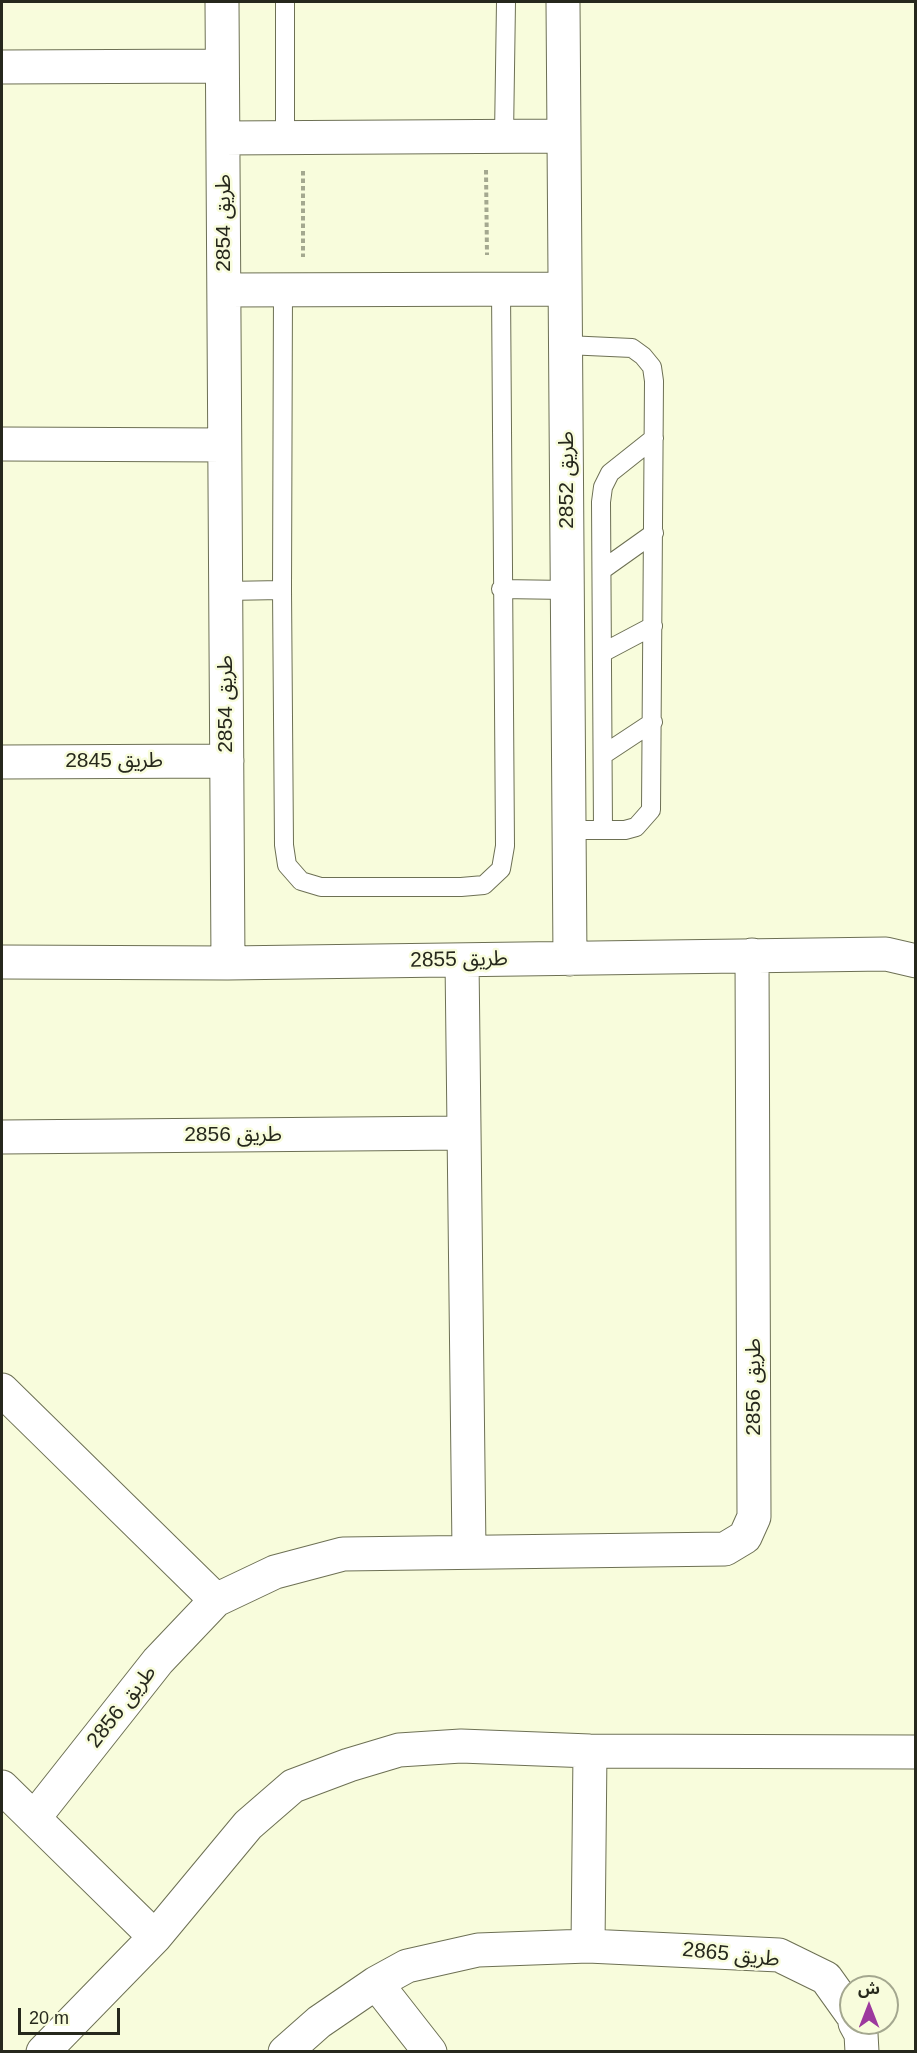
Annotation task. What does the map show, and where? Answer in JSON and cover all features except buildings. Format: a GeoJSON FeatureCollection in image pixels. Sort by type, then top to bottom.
{"type":"FeatureCollection","features":[{"type":"Feature","properties":{"kind":"street","name":"طريق 2854"},"geometry":{"type":"LineString","coordinates":[[222,2],[228,963]]}},
{"type":"Feature","properties":{"kind":"street","name":"طريق 2852"},"geometry":{"type":"LineString","coordinates":[[563,2],[570,959]]}},
{"type":"Feature","properties":{"kind":"street"},"geometry":{"type":"LineString","coordinates":[[2,67],[222,66]]}},
{"type":"Feature","properties":{"kind":"street"},"geometry":{"type":"LineString","coordinates":[[223,138],[564,136]]}},
{"type":"Feature","properties":{"kind":"street"},"geometry":{"type":"LineString","coordinates":[[224,290],[565,289]]}},
{"type":"Feature","properties":{"kind":"street"},"geometry":{"type":"LineString","coordinates":[[2,444],[225,445]]}},
{"type":"Feature","properties":{"kind":"street","name":"طريق 2845"},"geometry":{"type":"LineString","coordinates":[[2,762],[226,761]]}},
{"type":"Feature","properties":{"kind":"street","name":"طريق 2855"},"geometry":{"type":"LineString","coordinates":[[2,962],[228,963],[886,954],[915,961]]}},
{"type":"Feature","properties":{"kind":"street","name":"طريق 2856"},"geometry":{"type":"LineString","coordinates":[[34,1818],[158,1661],[216,1600],[275,1572],[343,1554],[725,1549],[745,1537],[754,1517],[752,955]]}},
{"type":"Feature","properties":{"kind":"street"},"geometry":{"type":"LineString","coordinates":[[462,960],[469,1551]]}},
{"type":"Feature","properties":{"kind":"street","name":"طريق 2856"},"geometry":{"type":"LineString","coordinates":[[2,1137],[464,1133]]}},
{"type":"Feature","properties":{"kind":"street"},"geometry":{"type":"LineString","coordinates":[[2,1390],[216,1600]]}},
{"type":"Feature","properties":{"kind":"street"},"geometry":{"type":"LineString","coordinates":[[43,2052],[155,1937],[248,1825],[293,1786],[399,1750],[461,1746],[590,1751],[915,1752]]}},
{"type":"Feature","properties":{"kind":"street"},"geometry":{"type":"LineString","coordinates":[[588,1946],[590,1751]]}},
{"type":"Feature","properties":{"kind":"street"},"geometry":{"type":"LineString","coordinates":[[2,1787],[155,1937]]}},
{"type":"Feature","properties":{"kind":"street","name":"طريق 2865"},"geometry":{"type":"LineString","coordinates":[[285,2052],[319,2022],[376,1983],[407,1966],[466,1952],[588,1946],[779,1955],[826,1978],[839,1996]]}},
{"type":"Feature","properties":{"kind":"street"},"geometry":{"type":"LineString","coordinates":[[376,1983],[430,2052]]}},
{"type":"Feature","properties":{"kind":"street"},"geometry":{"type":"LineString","coordinates":[[861,2035],[862,2052]]}},
{"type":"Feature","properties":{"kind":"lane"},"geometry":{"type":"LineString","coordinates":[[285,2],[294,137]]}},
{"type":"Feature","properties":{"kind":"lane"},"geometry":{"type":"LineString","coordinates":[[495,136],[506,2]]}},
{"type":"Feature","properties":{"kind":"lane"},"geometry":{"type":"LineString","coordinates":[[294,290],[282,590],[284,845],[287,865],[301,880],[321,887],[344,887],[483,885],[501,869],[505,846],[494,289]]}},
{"type":"Feature","properties":{"kind":"lane"},"geometry":{"type":"LineString","coordinates":[[566,345],[632,348],[644,356],[652,367],[654,381],[651,810],[636,827],[569,830]]}},
{"type":"Feature","properties":{"kind":"lane"},"geometry":{"type":"LineString","coordinates":[[603,830],[601,536],[603,487],[610,473],[654,438]]}},
{"type":"Feature","properties":{"kind":"lane"},"geometry":{"type":"LineString","coordinates":[[602,570],[654,533]]}},
{"type":"Feature","properties":{"kind":"lane"},"geometry":{"type":"LineString","coordinates":[[567,536],[601,536]]}},
{"type":"Feature","properties":{"kind":"lane"},"geometry":{"type":"LineString","coordinates":[[501,589],[567,590]]}},
{"type":"Feature","properties":{"kind":"lane"},"geometry":{"type":"LineString","coordinates":[[225,591],[282,590]]}},
{"type":"Feature","properties":{"kind":"lane"},"geometry":{"type":"LineString","coordinates":[[602,653],[653,626]]}},
{"type":"Feature","properties":{"kind":"lane"},"geometry":{"type":"LineString","coordinates":[[603,755],[653,722]]}},
{"type":"Feature","properties":{"kind":"path"},"geometry":{"type":"LineString","coordinates":[[494,289],[495,136]]}},
{"type":"Feature","properties":{"kind":"path"},"geometry":{"type":"LineString","coordinates":[[294,137],[294,290]]}}]}
